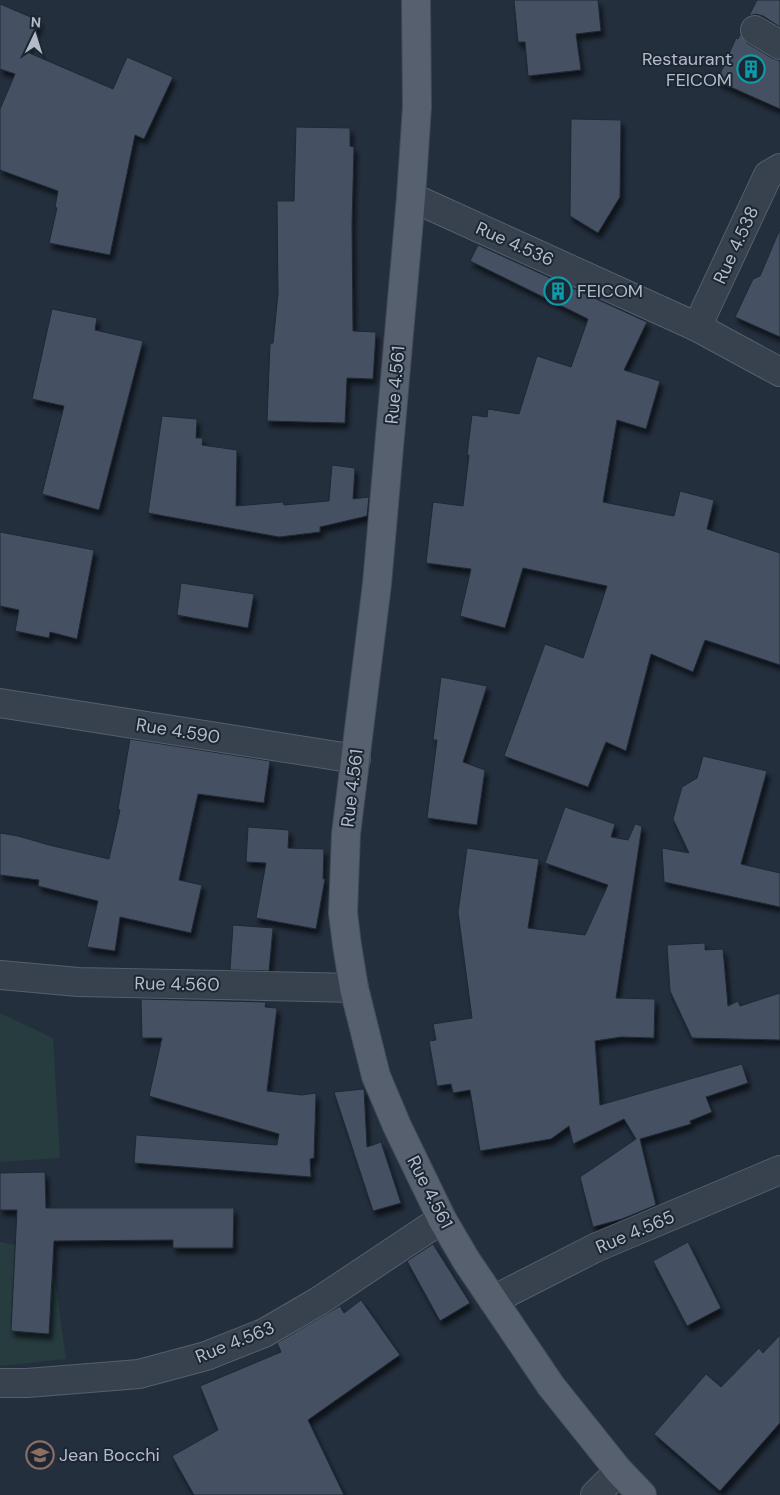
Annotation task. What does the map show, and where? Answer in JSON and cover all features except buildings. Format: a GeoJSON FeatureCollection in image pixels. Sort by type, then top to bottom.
{"type":"FeatureCollection","features":[{"type":"Feature","properties":{"kind":"main road","name":"Rue 4.561"},"geometry":{"type":"LineString","coordinates":[[416,0],[417,107],[411,197],[377,584],[346,834],[343,913],[354,988],[376,1076],[397,1126],[442,1219],[466,1260],[551,1386],[619,1471],[642,1495]]}},
{"type":"Feature","properties":{"kind":"street"},"geometry":{"type":"LineString","coordinates":[[755,30],[780,45]]}},
{"type":"Feature","properties":{"kind":"street","name":"Rue 4.538"},"geometry":{"type":"LineString","coordinates":[[697,327],[768,175],[780,168]]}},
{"type":"Feature","properties":{"kind":"street","name":"Rue 4.536"},"geometry":{"type":"LineString","coordinates":[[411,197],[697,327],[780,372]]}},
{"type":"Feature","properties":{"kind":"street","name":"Rue 4.590"},"geometry":{"type":"LineString","coordinates":[[0,703],[356,759]]}},
{"type":"Feature","properties":{"kind":"street","name":"Rue 4.560"},"geometry":{"type":"LineString","coordinates":[[0,975],[78,982],[354,988]]}},
{"type":"Feature","properties":{"kind":"street","name":"Rue 4.565"},"geometry":{"type":"LineString","coordinates":[[493,1300],[597,1248],[780,1170]]}},
{"type":"Feature","properties":{"kind":"street","name":"Rue 4.563"},"geometry":{"type":"LineString","coordinates":[[0,1383],[27,1383],[139,1374],[206,1356],[264,1333],[319,1301],[442,1219]]}},
{"type":"Feature","properties":{"kind":"street"},"geometry":{"type":"LineString","coordinates":[[595,1495],[619,1471]]}},
{"type":"Feature","properties":{"kind":"green space"},"geometry":{"type":"Polygon","coordinates":[[[0,1013],[53,1038],[60,1158],[0,1162],[0,1013]]]}},
{"type":"Feature","properties":{"kind":"green space"},"geometry":{"type":"Polygon","coordinates":[[[0,1242],[51,1253],[66,1359],[0,1366],[0,1242]]]}},
{"type":"Feature","properties":{"kind":"place","name":"Restaurant FEICOM"},"geometry":{"type":"Point","coordinates":[751,69]}},
{"type":"Feature","properties":{"kind":"place","name":"FEICOM"},"geometry":{"type":"Point","coordinates":[558,291]}},
{"type":"Feature","properties":{"kind":"place","name":"Jean Bocchi"},"geometry":{"type":"Point","coordinates":[40,1455]}}]}
